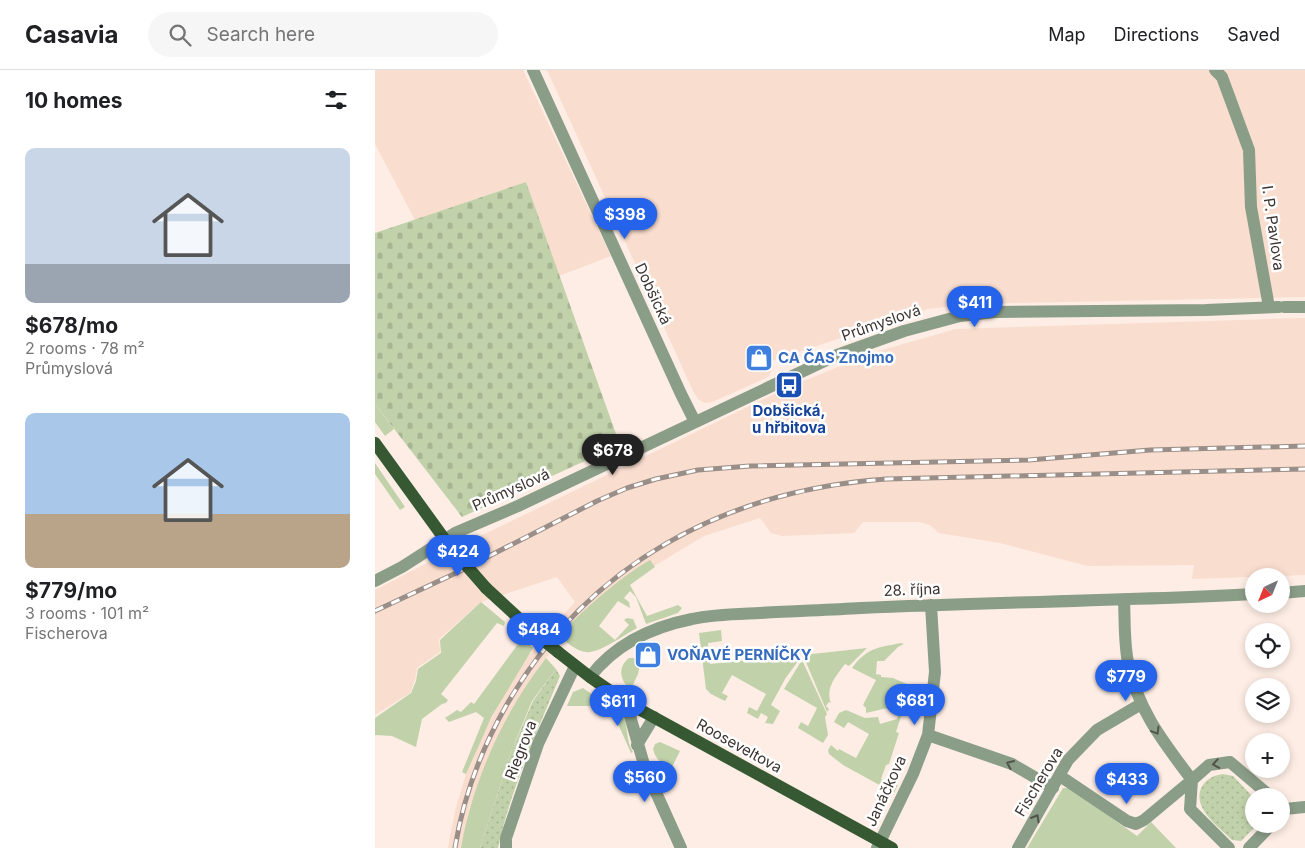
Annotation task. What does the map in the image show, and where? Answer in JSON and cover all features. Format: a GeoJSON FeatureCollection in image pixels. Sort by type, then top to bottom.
{"type":"FeatureCollection","features":[{"type":"Feature","properties":{"kind":"main road","name":"Rooseveltova"},"geometry":{"type":"LineString","coordinates":[[375,443],[448,544],[486,588],[538,636],[575,666],[626,702],[879,845],[892,848]]}},
{"type":"Feature","properties":{"kind":"street","name":"Dobšická"},"geometry":{"type":"LineString","coordinates":[[533,70],[695,422]]}},
{"type":"Feature","properties":{"kind":"street","name":"I. P. Pavlova"},"geometry":{"type":"LineString","coordinates":[[1215,70],[1222,77],[1249,150],[1251,207],[1277,307]]}},
{"type":"Feature","properties":{"kind":"street","name":"Průmyslová"},"geometry":{"type":"LineString","coordinates":[[375,581],[448,544],[455,533],[519,506],[837,355],[904,331],[960,316],[995,312],[1305,307]]}},
{"type":"Feature","properties":{"kind":"street"},"geometry":{"type":"LineString","coordinates":[[1290,592],[1305,591]]}},
{"type":"Feature","properties":{"kind":"street","name":"28. října"},"geometry":{"type":"LineString","coordinates":[[590,677],[607,656],[626,644],[669,625],[693,618],[931,606],[1124,601],[1245,594]]}},
{"type":"Feature","properties":{"kind":"street"},"geometry":{"type":"LineString","coordinates":[[1124,601],[1128,662],[1141,704],[1157,733],[1192,780],[1190,809],[1229,848]]}},
{"type":"Feature","properties":{"kind":"street","name":"Janáčkova"},"geometry":{"type":"LineString","coordinates":[[879,845],[913,774],[928,735],[935,672],[931,606]]}},
{"type":"Feature","properties":{"kind":"street","name":"Riegrova"},"geometry":{"type":"LineString","coordinates":[[506,848],[506,838],[538,744],[575,666]]}},
{"type":"Feature","properties":{"kind":"street"},"geometry":{"type":"LineString","coordinates":[[626,702],[645,768],[681,848]]}},
{"type":"Feature","properties":{"kind":"street","name":"Fischerova"},"geometry":{"type":"LineString","coordinates":[[1018,848],[1068,760],[1097,730],[1141,704]]}},
{"type":"Feature","properties":{"kind":"street"},"geometry":{"type":"LineString","coordinates":[[637,745],[655,717]]}},
{"type":"Feature","properties":{"kind":"street"},"geometry":{"type":"LineString","coordinates":[[928,735],[1012,764],[1053,788]]}},
{"type":"Feature","properties":{"kind":"street"},"geometry":{"type":"LineString","coordinates":[[1060,776],[1127,821],[1136,824],[1144,820],[1209,764],[1229,762],[1260,788]]}},
{"type":"Feature","properties":{"kind":"street"},"geometry":{"type":"LineString","coordinates":[[1290,808],[1305,807]]}},
{"type":"Feature","properties":{"kind":"street"},"geometry":{"type":"LineString","coordinates":[[1249,848],[1263,833]]}},
{"type":"Feature","properties":{"kind":"shaded area"},"geometry":{"type":"Polygon","coordinates":[[[375,70],[523,70],[611,256],[559,276],[526,182],[415,220],[375,144],[375,70]]]}},
{"type":"Feature","properties":{"kind":"shaded area"},"geometry":{"type":"Polygon","coordinates":[[[547,70],[1305,70],[1305,297],[969,304],[928,309],[771,361],[772,368],[769,376],[712,402],[705,403],[699,400],[694,393],[547,70]]]}},
{"type":"Feature","properties":{"kind":"shaded area"},"geometry":{"type":"Polygon","coordinates":[[[1305,318],[1305,575],[1290,576],[1290,568],[1245,568],[1245,577],[1192,579],[1194,565],[1088,566],[1000,543],[939,533],[930,525],[919,522],[863,522],[854,533],[782,536],[771,533],[760,518],[704,536],[606,595],[564,636],[538,668],[521,695],[493,748],[470,808],[461,848],[448,848],[456,807],[466,774],[479,742],[508,687],[526,659],[575,602],[557,577],[481,602],[439,639],[440,652],[417,668],[410,693],[375,715],[375,590],[464,544],[789,387],[875,352],[956,329],[1305,318]]]}},
{"type":"Feature","properties":{"kind":"green space"},"geometry":{"type":"Polygon","coordinates":[[[526,182],[620,445],[462,517],[375,404],[375,233],[526,182]]]}},
{"type":"Feature","properties":{"kind":"green space"},"geometry":{"type":"Polygon","coordinates":[[[375,404],[394,429],[385,436],[375,422],[375,404]]]}},
{"type":"Feature","properties":{"kind":"green space"},"geometry":{"type":"Polygon","coordinates":[[[375,463],[405,507],[400,510],[375,474],[375,463]]]}},
{"type":"Feature","properties":{"kind":"green space"},"geometry":{"type":"Polygon","coordinates":[[[650,560],[655,567],[630,585],[647,616],[678,605],[682,608],[678,613],[646,624],[636,597],[630,591],[624,598],[629,602],[630,608],[618,601],[599,626],[615,640],[629,625],[624,620],[627,618],[633,619],[637,628],[605,647],[591,652],[575,648],[559,635],[602,594],[650,560]]]}},
{"type":"Feature","properties":{"kind":"green space"},"geometry":{"type":"Polygon","coordinates":[[[481,602],[505,622],[504,626],[497,623],[441,694],[448,700],[446,703],[422,719],[416,747],[392,736],[375,735],[375,718],[411,693],[418,669],[441,653],[440,640],[481,602]]]}},
{"type":"Feature","properties":{"kind":"green space"},"geometry":{"type":"Polygon","coordinates":[[[721,630],[722,641],[708,643],[710,664],[800,655],[801,657],[785,679],[771,705],[780,711],[773,724],[765,723],[768,717],[761,713],[758,719],[747,713],[749,707],[757,711],[766,694],[732,675],[722,693],[728,696],[725,701],[711,694],[706,689],[699,633],[721,630]]]}},
{"type":"Feature","properties":{"kind":"green space"},"geometry":{"type":"Polygon","coordinates":[[[515,632],[533,648],[492,716],[466,774],[462,772],[484,718],[476,712],[449,722],[445,718],[457,710],[461,712],[471,702],[474,704],[521,640],[513,634],[515,632]]]}},
{"type":"Feature","properties":{"kind":"green space"},"geometry":{"type":"Polygon","coordinates":[[[901,643],[904,644],[898,647],[884,661],[877,661],[876,674],[907,684],[906,703],[920,704],[920,706],[905,704],[866,713],[866,708],[863,705],[876,680],[852,668],[868,652],[901,643]]]}},
{"type":"Feature","properties":{"kind":"green space"},"geometry":{"type":"Polygon","coordinates":[[[867,648],[849,666],[845,664],[835,678],[830,687],[831,703],[829,702],[826,706],[829,709],[827,712],[803,655],[867,648]]]}},
{"type":"Feature","properties":{"kind":"green space"},"geometry":{"type":"Polygon","coordinates":[[[546,658],[556,669],[532,701],[511,752],[480,848],[461,848],[473,797],[492,748],[517,701],[546,658]]]}},
{"type":"Feature","properties":{"kind":"green space"},"geometry":{"type":"Polygon","coordinates":[[[629,658],[641,658],[638,674],[631,689],[624,682],[621,674],[625,662],[629,658]]]}},
{"type":"Feature","properties":{"kind":"green space"},"geometry":{"type":"Polygon","coordinates":[[[802,660],[827,714],[825,717],[828,735],[823,743],[798,728],[801,722],[808,726],[817,708],[784,689],[802,660]]]}},
{"type":"Feature","properties":{"kind":"green space"},"geometry":{"type":"Polygon","coordinates":[[[556,669],[560,676],[517,782],[498,848],[480,848],[511,752],[533,701],[556,669]]]}},
{"type":"Feature","properties":{"kind":"green space"},"geometry":{"type":"Polygon","coordinates":[[[583,688],[600,700],[604,706],[567,706],[573,692],[583,688]]]}},
{"type":"Feature","properties":{"kind":"green space"},"geometry":{"type":"Polygon","coordinates":[[[595,690],[613,703],[620,711],[625,721],[633,752],[631,753],[611,708],[595,690]]]}},
{"type":"Feature","properties":{"kind":"green space"},"geometry":{"type":"Polygon","coordinates":[[[846,710],[865,718],[878,717],[880,724],[897,719],[899,712],[907,712],[907,714],[902,713],[896,732],[899,733],[889,764],[886,765],[881,779],[898,785],[894,793],[843,765],[829,754],[828,750],[831,745],[838,751],[839,749],[856,758],[869,734],[848,722],[844,728],[834,722],[839,713],[846,710]]]}},
{"type":"Feature","properties":{"kind":"green space"},"geometry":{"type":"Polygon","coordinates":[[[660,742],[680,751],[672,767],[659,761],[655,755],[653,749],[655,744],[660,742]]]}},
{"type":"Feature","properties":{"kind":"green space"},"geometry":{"type":"Polygon","coordinates":[[[1217,775],[1233,776],[1245,789],[1245,833],[1249,833],[1241,841],[1232,840],[1213,822],[1207,816],[1200,801],[1203,785],[1217,775]]]}},
{"type":"Feature","properties":{"kind":"green space"},"geometry":{"type":"Polygon","coordinates":[[[1063,788],[1070,788],[1137,836],[1151,822],[1176,848],[1027,848],[1063,788]]]}},
{"type":"Feature","properties":{"kind":"railway"},"geometry":{"type":"LineString","coordinates":[[375,611],[456,573],[597,501],[627,488],[656,479],[698,470],[750,466],[1029,460],[1150,450],[1305,446]]}},
{"type":"Feature","properties":{"kind":"railway"},"geometry":{"type":"LineString","coordinates":[[455,848],[468,793],[481,757],[506,706],[539,656],[577,612],[620,575],[667,543],[717,518],[771,499],[828,486],[887,479],[1305,469]]}},
{"type":"Feature","properties":{"kind":"place","name":"CA ČAS Znojmo"},"geometry":{"type":"Point","coordinates":[759,358]}},
{"type":"Feature","properties":{"kind":"place","name":"Dobšická, u hřbitova"},"geometry":{"type":"Point","coordinates":[789,385]}},
{"type":"Feature","properties":{"kind":"place","name":"VOŇAVÉ PERNÍČKY"},"geometry":{"type":"Point","coordinates":[648,655]}}]}
